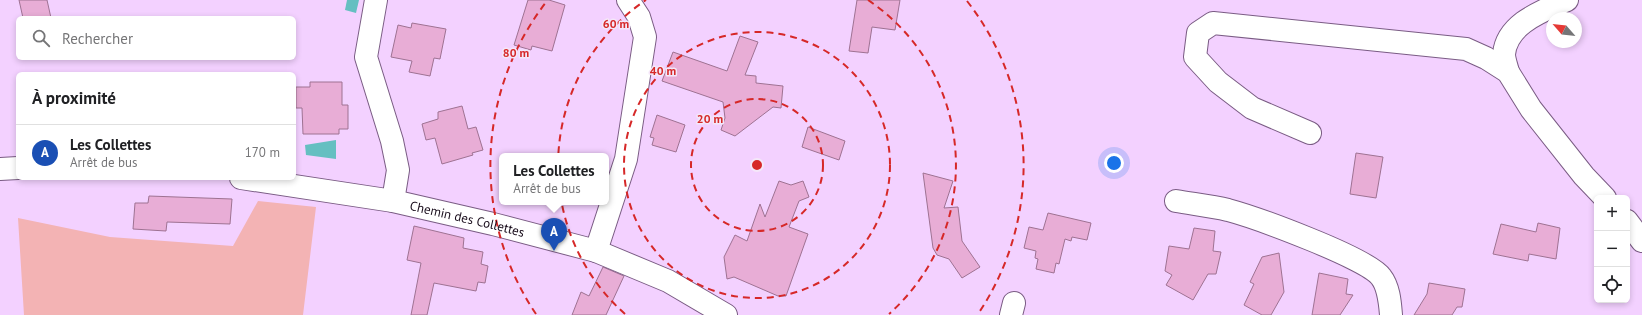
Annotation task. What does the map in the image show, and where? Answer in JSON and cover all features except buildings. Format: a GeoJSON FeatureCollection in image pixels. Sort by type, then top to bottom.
{"type":"FeatureCollection","features":[{"type":"Feature","properties":{"kind":"street"},"geometry":{"type":"LineString","coordinates":[[376,0],[366,57],[392,141],[398,170],[393,201]]}},
{"type":"Feature","properties":{"kind":"street"},"geometry":{"type":"LineString","coordinates":[[596,251],[626,159],[645,37],[639,17],[628,0]]}},
{"type":"Feature","properties":{"kind":"street"},"geometry":{"type":"LineString","coordinates":[[1567,0],[1531,17],[1509,36],[1504,55],[1508,72],[1531,109],[1584,176],[1602,195]]}},
{"type":"Feature","properties":{"kind":"street"},"geometry":{"type":"LineString","coordinates":[[1310,133],[1252,108],[1218,82],[1195,56],[1198,33],[1214,24],[1466,49],[1486,58],[1508,72]]}},
{"type":"Feature","properties":{"kind":"street"},"geometry":{"type":"LineString","coordinates":[[0,169],[16,168]]}},
{"type":"Feature","properties":{"kind":"street","name":"Chemin des Collettes"},"geometry":{"type":"LineString","coordinates":[[254,180],[393,201],[493,224],[596,251],[668,281],[726,315]]}},
{"type":"Feature","properties":{"kind":"street"},"geometry":{"type":"LineString","coordinates":[[1176,201],[1228,210],[1305,238],[1361,262],[1381,277],[1390,297],[1392,315]]}},
{"type":"Feature","properties":{"kind":"street"},"geometry":{"type":"LineString","coordinates":[[1630,224],[1642,241]]}},
{"type":"Feature","properties":{"kind":"shaded area"},"geometry":{"type":"Polygon","coordinates":[[[347,0],[359,0],[356,13],[345,10],[347,0]]]}},
{"type":"Feature","properties":{"kind":"shaded area"},"geometry":{"type":"Polygon","coordinates":[[[336,140],[336,159],[306,155],[305,145],[336,140]]]}},
{"type":"Feature","properties":{"kind":"shaded area"},"geometry":{"type":"Polygon","coordinates":[[[258,201],[316,207],[303,315],[24,315],[18,218],[110,237],[233,246],[258,201]]]}},
{"type":"Feature","properties":{"kind":"place","name":"Les Collettes"},"geometry":{"type":"Point","coordinates":[554,251]}}]}
